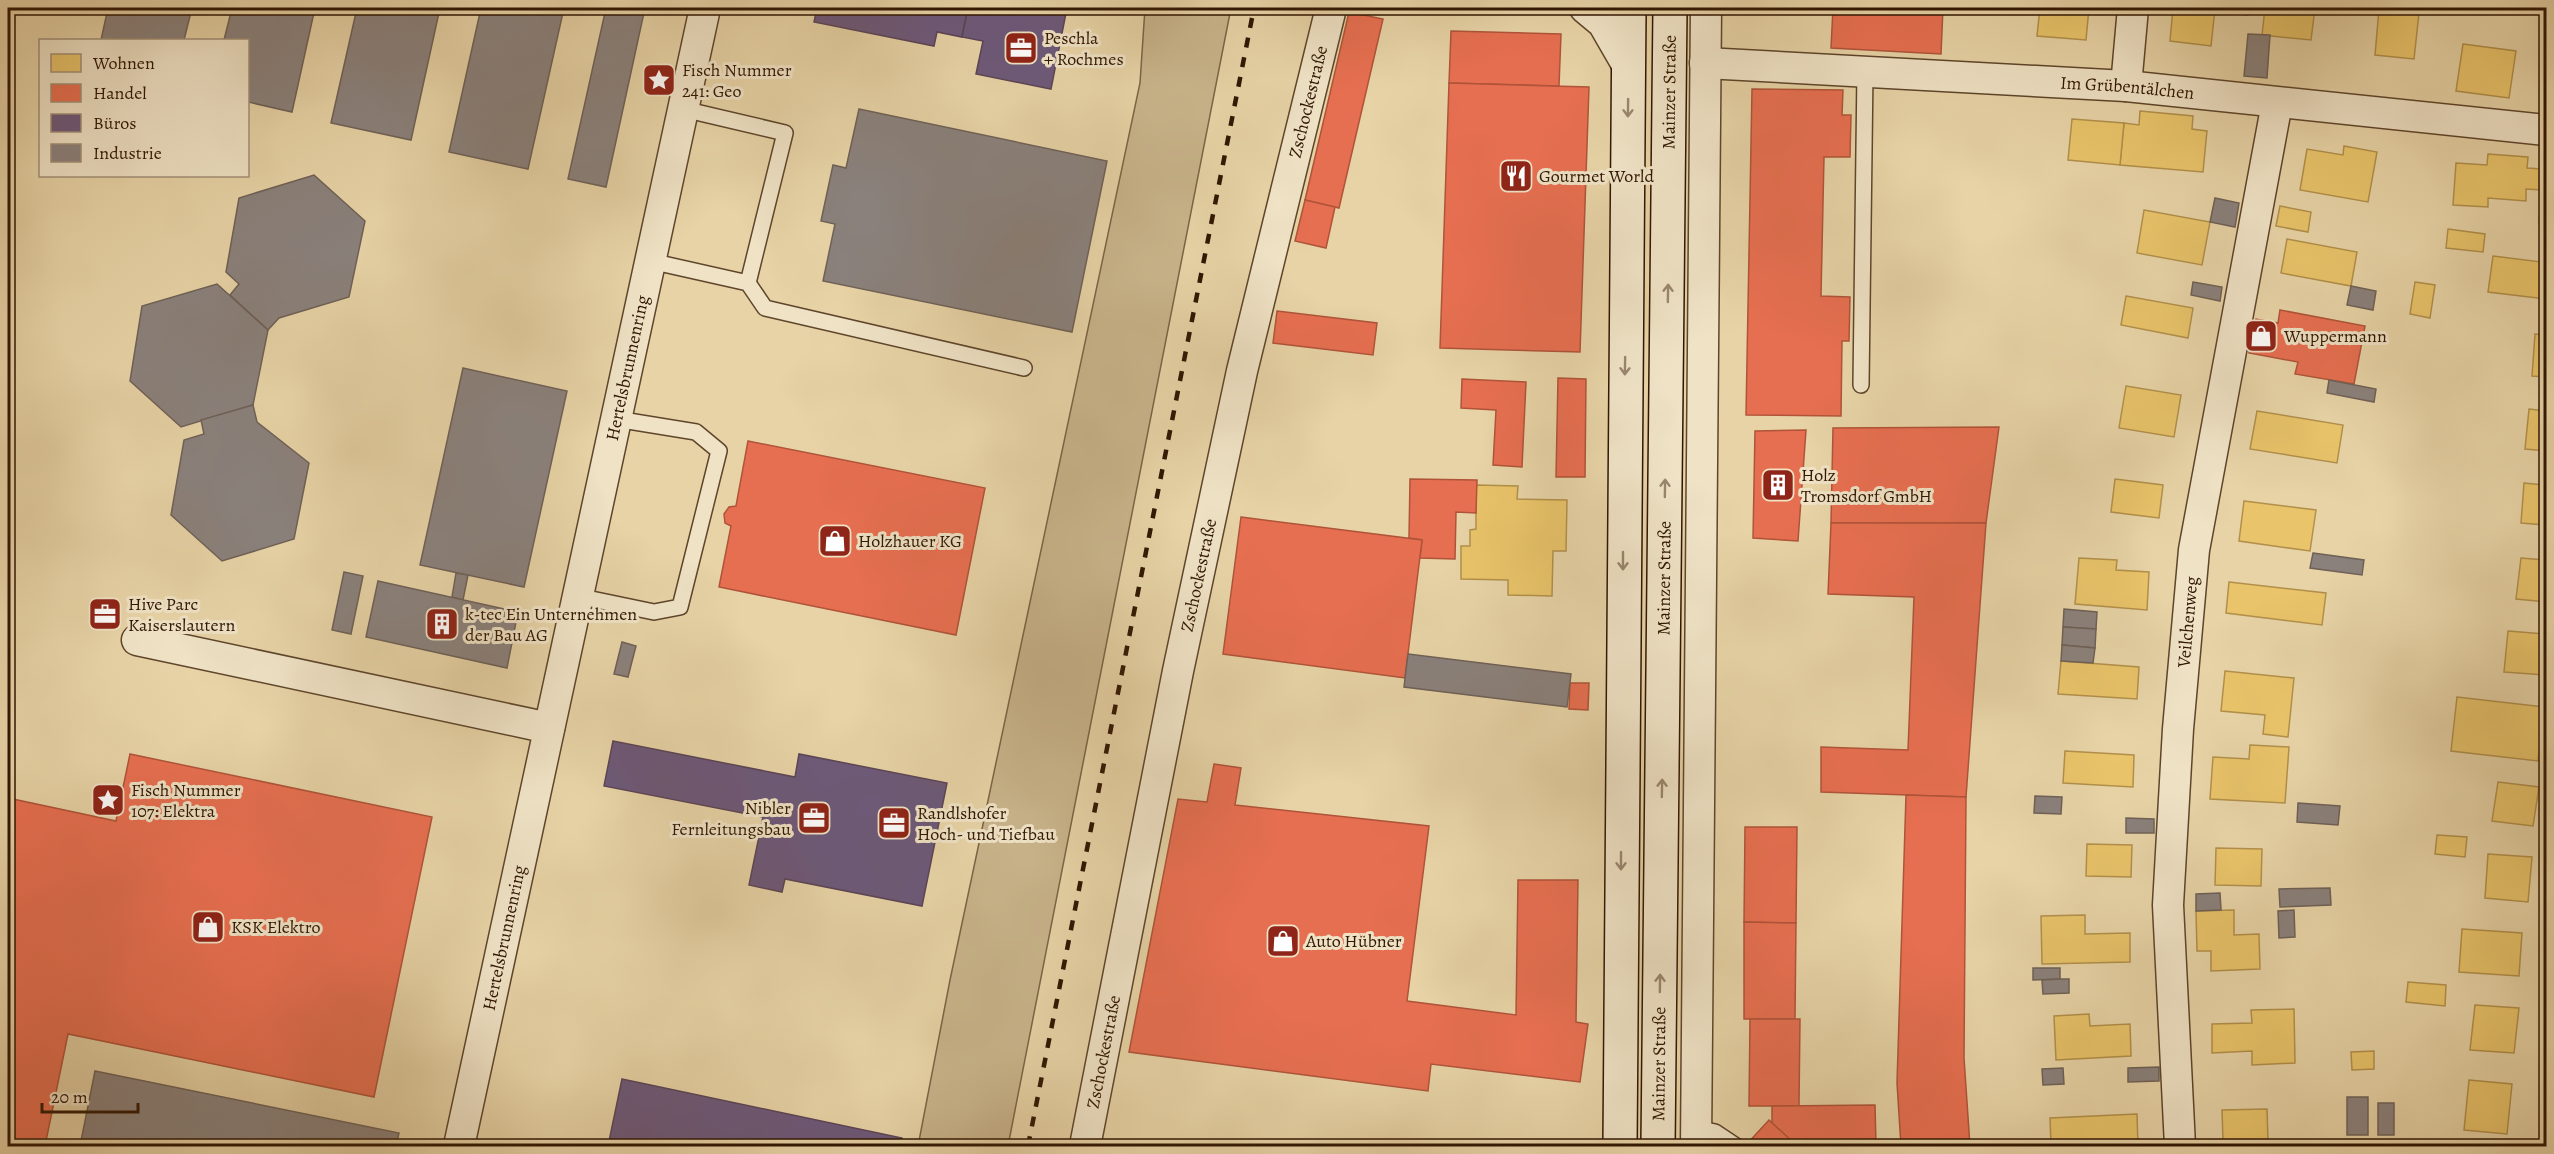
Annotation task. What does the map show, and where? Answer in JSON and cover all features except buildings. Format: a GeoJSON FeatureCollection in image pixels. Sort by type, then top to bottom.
{"type":"FeatureCollection","features":[{"type":"Feature","properties":{"kind":"main road"},"geometry":{"type":"LineString","coordinates":[[1620,1146],[1629,8]]}},
{"type":"Feature","properties":{"kind":"main road","name":"Mainzer Straße"},"geometry":{"type":"LineString","coordinates":[[1658,1146],[1670,8]]}},
{"type":"Feature","properties":{"kind":"street","name":"Hertelsbrunnenring"},"geometry":{"type":"LineString","coordinates":[[459,1146],[705,8]]}},
{"type":"Feature","properties":{"kind":"street","name":"Zschockestraße"},"geometry":{"type":"LineString","coordinates":[[1085,1146],[1178,671],[1242,371],[1332,8]]}},
{"type":"Feature","properties":{"kind":"street"},"geometry":{"type":"LineString","coordinates":[[1585,8],[1603,23],[1629,68]]}},
{"type":"Feature","properties":{"kind":"street","name":"Mainzer Straße"},"geometry":{"type":"LineString","coordinates":[[1696,1137],[1706,8]]}},
{"type":"Feature","properties":{"kind":"street"},"geometry":{"type":"LineString","coordinates":[[2126,86],[2133,8]]}},
{"type":"Feature","properties":{"kind":"street","name":"Im Grübentälchen"},"geometry":{"type":"LineString","coordinates":[[1705,63],[2126,86],[2547,130]]}},
{"type":"Feature","properties":{"kind":"street","name":"Veilchenweg"},"geometry":{"type":"LineString","coordinates":[[2180,1146],[2168,905],[2178,729],[2194,550],[2277,103]]}},
{"type":"Feature","properties":{"kind":"street"},"geometry":{"type":"LineString","coordinates":[[137,640],[549,728]]}},
{"type":"Feature","properties":{"kind":"lane"},"geometry":{"type":"LineString","coordinates":[[1861,385],[1865,70]]}},
{"type":"Feature","properties":{"kind":"lane"},"geometry":{"type":"LineString","coordinates":[[683,109],[785,132],[748,284]]}},
{"type":"Feature","properties":{"kind":"lane"},"geometry":{"type":"LineString","coordinates":[[650,261],[748,284],[765,308],[1024,368]]}},
{"type":"Feature","properties":{"kind":"lane"},"geometry":{"type":"LineString","coordinates":[[577,596],[654,612],[680,607],[719,451],[696,432],[616,419]]}},
{"type":"Feature","properties":{"kind":"lane"},"geometry":{"type":"LineString","coordinates":[[1696,1137],[1715,1132],[1736,1146]]}},
{"type":"Feature","properties":{"kind":"shaded area"},"geometry":{"type":"Polygon","coordinates":[[[1145,8],[1231,8],[1008,1146],[918,1146],[950,980],[1140,83],[1145,8]]]}},
{"type":"Feature","properties":{"kind":"railway"},"geometry":{"type":"LineString","coordinates":[[1028,1146],[1254,8]]}},
{"type":"Feature","properties":{"kind":"place","name":"Peschla + Rochmes"},"geometry":{"type":"Point","coordinates":[1021,48]}},
{"type":"Feature","properties":{"kind":"place","name":"Fisch Nummer 241: Geo"},"geometry":{"type":"Point","coordinates":[659,80]}},
{"type":"Feature","properties":{"kind":"place","name":"Gourmet World"},"geometry":{"type":"Point","coordinates":[1516,176]}},
{"type":"Feature","properties":{"kind":"place","name":"Wuppermann"},"geometry":{"type":"Point","coordinates":[2261,336]}},
{"type":"Feature","properties":{"kind":"place","name":"Holz Tromsdorf GmbH"},"geometry":{"type":"Point","coordinates":[1778,485]}},
{"type":"Feature","properties":{"kind":"place","name":"Holzhauer KG"},"geometry":{"type":"Point","coordinates":[835,541]}},
{"type":"Feature","properties":{"kind":"place","name":"Hive Parc Kaiserslautern"},"geometry":{"type":"Point","coordinates":[105,614]}},
{"type":"Feature","properties":{"kind":"place","name":"k-tec Ein Unternehmen der Bau AG"},"geometry":{"type":"Point","coordinates":[442,624]}},
{"type":"Feature","properties":{"kind":"place","name":"Fisch Nummer 107: Elektra"},"geometry":{"type":"Point","coordinates":[108,800]}},
{"type":"Feature","properties":{"kind":"place","name":"Nibler Fernleitungsbau"},"geometry":{"type":"Point","coordinates":[814,818]}},
{"type":"Feature","properties":{"kind":"place","name":"Randlshofer Hoch- und Tiefbau"},"geometry":{"type":"Point","coordinates":[894,823]}},
{"type":"Feature","properties":{"kind":"place","name":"KSK Elektro"},"geometry":{"type":"Point","coordinates":[208,927]}},
{"type":"Feature","properties":{"kind":"place","name":"Auto Hübner"},"geometry":{"type":"Point","coordinates":[1283,941]}}]}
